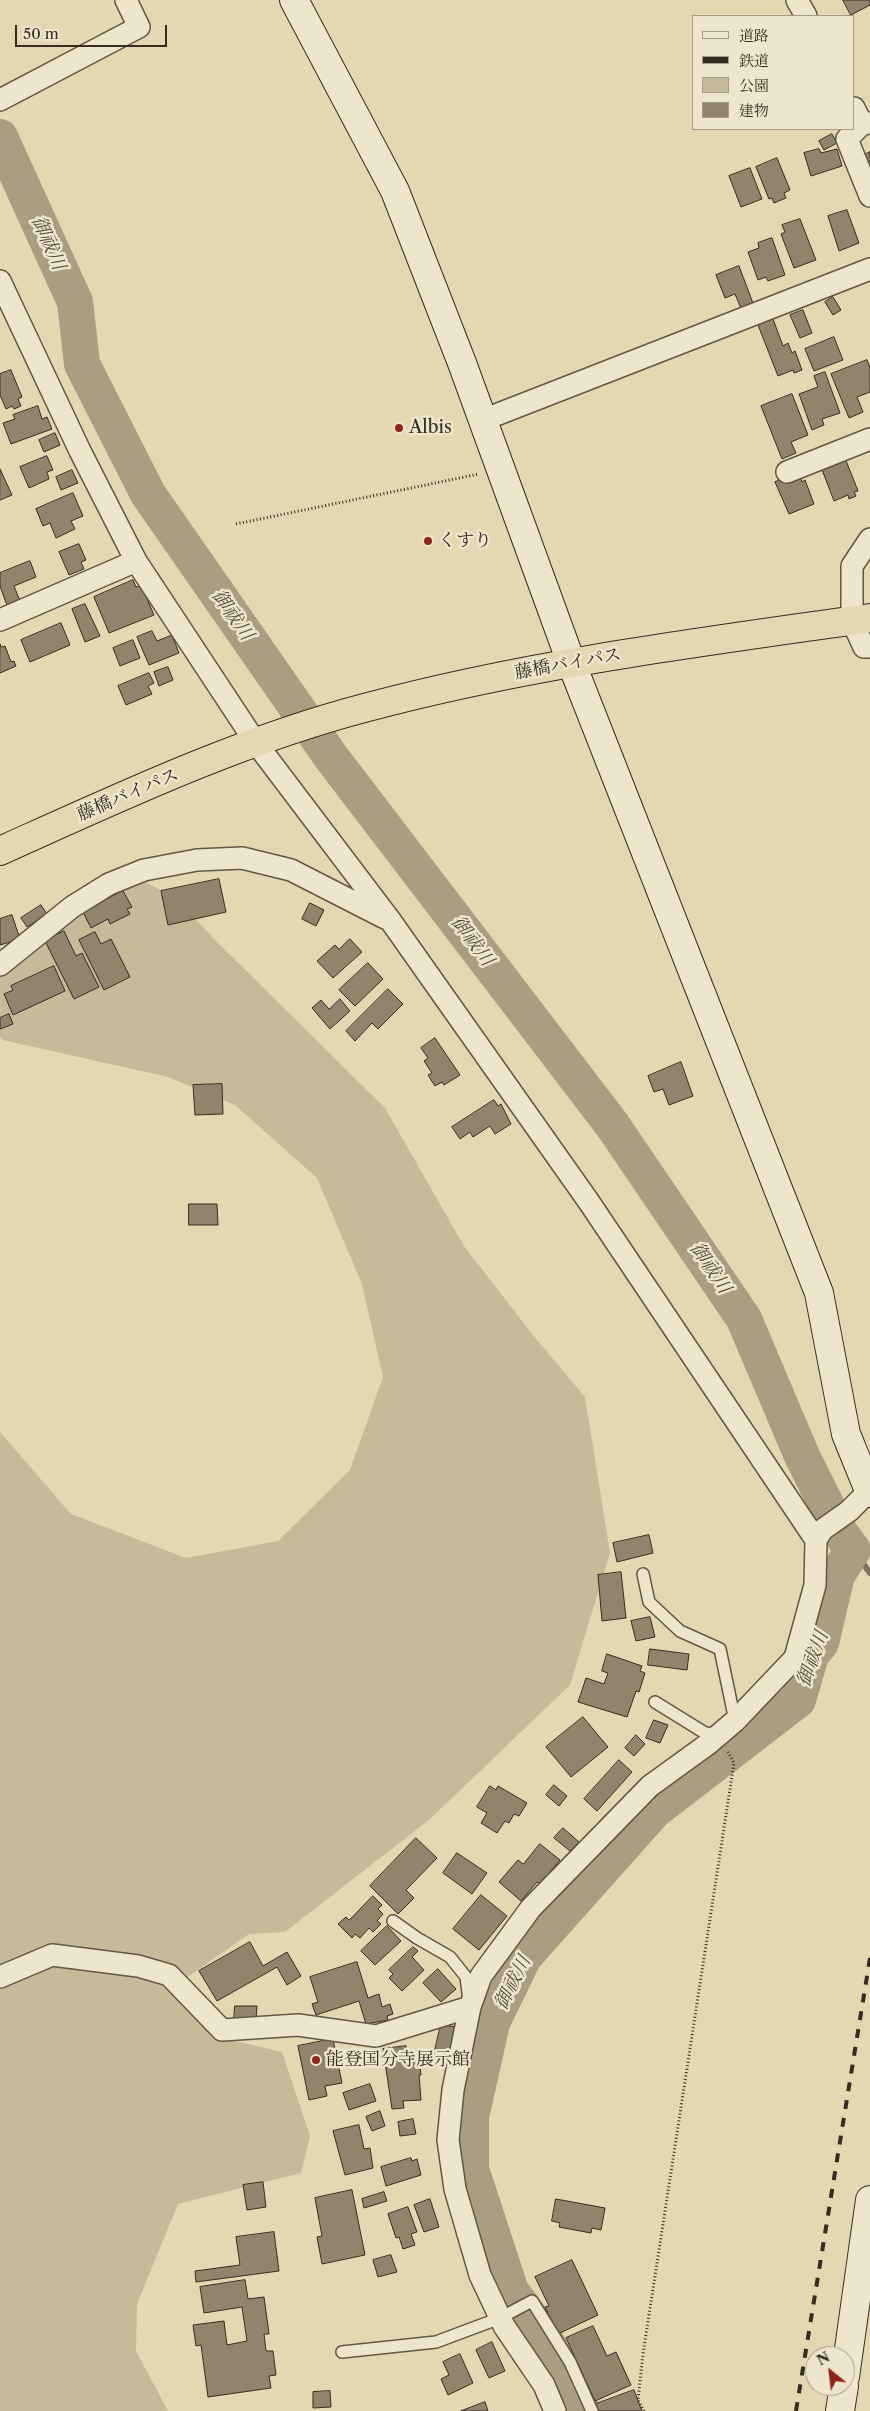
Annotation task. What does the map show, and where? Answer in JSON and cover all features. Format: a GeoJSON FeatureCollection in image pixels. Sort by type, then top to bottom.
{"type":"FeatureCollection","features":[{"type":"Feature","properties":{"kind":"highway","name":"藤橋バイパス"},"geometry":{"type":"LineString","coordinates":[[0,851],[108,802],[264,740],[368,707],[570,662],[861,620]]}},
{"type":"Feature","properties":{"kind":"street"},"geometry":{"type":"LineString","coordinates":[[5,97],[139,27],[126,0]]}},
{"type":"Feature","properties":{"kind":"street"},"geometry":{"type":"LineString","coordinates":[[294,0],[395,190],[483,420],[570,662],[819,1293],[846,1434],[870,1492],[819,1536],[816,1585],[796,1658],[727,1728],[650,1786],[532,1908],[480,1976],[470,2007],[453,2090],[448,2140],[455,2189],[480,2275],[500,2318],[544,2385],[555,2411]]}},
{"type":"Feature","properties":{"kind":"street"},"geometry":{"type":"LineString","coordinates":[[797,0],[805,15]]}},
{"type":"Feature","properties":{"kind":"street"},"geometry":{"type":"LineString","coordinates":[[854,130],[847,139],[870,196]]}},
{"type":"Feature","properties":{"kind":"street"},"geometry":{"type":"LineString","coordinates":[[483,420],[870,269]]}},
{"type":"Feature","properties":{"kind":"street"},"geometry":{"type":"LineString","coordinates":[[0,281],[80,451],[136,561],[589,1202],[802,1523],[819,1536]]}},
{"type":"Feature","properties":{"kind":"street"},"geometry":{"type":"LineString","coordinates":[[786,472],[870,439]]}},
{"type":"Feature","properties":{"kind":"street"},"geometry":{"type":"LineString","coordinates":[[870,538],[852,566],[864,647],[870,647]]}},
{"type":"Feature","properties":{"kind":"street"},"geometry":{"type":"LineString","coordinates":[[0,620],[136,561]]}},
{"type":"Feature","properties":{"kind":"street"},"geometry":{"type":"LineString","coordinates":[[0,964],[72,907],[109,884],[144,870],[197,860],[242,858],[291,870],[390,920]]}},
{"type":"Feature","properties":{"kind":"street"},"geometry":{"type":"LineString","coordinates":[[0,1977],[52,1955],[138,1966],[170,1975],[222,2030],[298,2025],[376,2036],[470,2007]]}},
{"type":"Feature","properties":{"kind":"street"},"geometry":{"type":"LineString","coordinates":[[849,2346],[870,2200]]}},
{"type":"Feature","properties":{"kind":"street"},"geometry":{"type":"LineString","coordinates":[[840,2411],[842,2396]]}},
{"type":"Feature","properties":{"kind":"lane"},"geometry":{"type":"LineString","coordinates":[[643,1574],[649,1602],[680,1631],[720,1649],[727,1728],[705,1733],[656,1702]]}},
{"type":"Feature","properties":{"kind":"lane"},"geometry":{"type":"LineString","coordinates":[[393,1921],[416,1938],[450,1956],[466,1976],[470,2007]]}},
{"type":"Feature","properties":{"kind":"lane"},"geometry":{"type":"LineString","coordinates":[[342,2352],[436,2342],[500,2318],[532,2302],[570,2362],[592,2411]]}},
{"type":"Feature","properties":{"kind":"path"},"geometry":{"type":"LineString","coordinates":[[236,524],[501,470]]}},
{"type":"Feature","properties":{"kind":"path"},"geometry":{"type":"LineString","coordinates":[[644,2411],[638,2400],[643,2354],[734,1763]]}},
{"type":"Feature","properties":{"kind":"green space"},"geometry":{"type":"Polygon","coordinates":[[[143,881],[176,898],[214,939],[385,1108],[464,1246],[536,1339],[585,1397],[610,1553],[570,1685],[429,1820],[285,1932],[249,1934],[175,1986],[214,2036],[282,2052],[310,2136],[301,2173],[178,2204],[137,2304],[136,2351],[168,2411],[0,2411],[0,1432],[71,1514],[186,1558],[278,1541],[350,1470],[383,1377],[362,1284],[317,1178],[235,1105],[168,1077],[3,1040],[0,1037],[0,971],[58,910],[143,881]]]}},
{"type":"Feature","properties":{"kind":"building"},"geometry":{"type":"Polygon","coordinates":[[[843,0],[870,0],[870,5],[851,15],[843,0]]]}},
{"type":"Feature","properties":{"kind":"building"},"geometry":{"type":"Polygon","coordinates":[[[832,134],[837,143],[824,150],[819,141],[832,134]]]}},
{"type":"Feature","properties":{"kind":"building"},"geometry":{"type":"Polygon","coordinates":[[[819,149],[821,153],[837,149],[842,166],[811,176],[804,153],[819,149]]]}},
{"type":"Feature","properties":{"kind":"building"},"geometry":{"type":"Polygon","coordinates":[[[870,152],[870,176],[862,156],[870,152]]]}},
{"type":"Feature","properties":{"kind":"building"},"geometry":{"type":"Polygon","coordinates":[[[777,158],[790,190],[784,193],[786,198],[774,203],[772,198],[769,199],[756,167],[777,158]]]}},
{"type":"Feature","properties":{"kind":"building"},"geometry":{"type":"Polygon","coordinates":[[[750,168],[762,199],[741,207],[729,176],[750,168]]]}},
{"type":"Feature","properties":{"kind":"building"},"geometry":{"type":"Polygon","coordinates":[[[847,210],[859,243],[839,251],[828,216],[847,210]]]}},
{"type":"Feature","properties":{"kind":"building"},"geometry":{"type":"Polygon","coordinates":[[[800,219],[816,260],[794,268],[781,234],[785,232],[782,225],[800,219]]]}},
{"type":"Feature","properties":{"kind":"building"},"geometry":{"type":"Polygon","coordinates":[[[772,238],[785,275],[768,281],[766,277],[758,280],[748,252],[759,248],[758,243],[772,238]]]}},
{"type":"Feature","properties":{"kind":"building"},"geometry":{"type":"Polygon","coordinates":[[[739,266],[754,306],[742,311],[735,294],[725,298],[716,275],[739,266]]]}},
{"type":"Feature","properties":{"kind":"building"},"geometry":{"type":"Polygon","coordinates":[[[833,297],[841,310],[833,315],[825,302],[833,297]]]}},
{"type":"Feature","properties":{"kind":"building"},"geometry":{"type":"Polygon","coordinates":[[[803,310],[812,333],[800,338],[790,315],[803,310]]]}},
{"type":"Feature","properties":{"kind":"building"},"geometry":{"type":"Polygon","coordinates":[[[773,319],[783,346],[788,343],[792,353],[795,351],[802,370],[794,373],[793,370],[778,376],[758,325],[773,319]]]}},
{"type":"Feature","properties":{"kind":"building"},"geometry":{"type":"Polygon","coordinates":[[[834,337],[843,360],[814,371],[805,349],[834,337]]]}},
{"type":"Feature","properties":{"kind":"building"},"geometry":{"type":"Polygon","coordinates":[[[867,360],[870,368],[870,392],[857,397],[863,412],[849,418],[831,374],[867,360]]]}},
{"type":"Feature","properties":{"kind":"building"},"geometry":{"type":"Polygon","coordinates":[[[11,370],[22,397],[18,399],[21,406],[14,409],[12,406],[6,409],[0,395],[0,374],[11,370]]]}},
{"type":"Feature","properties":{"kind":"building"},"geometry":{"type":"Polygon","coordinates":[[[825,372],[840,413],[822,419],[824,425],[812,430],[799,394],[818,387],[814,376],[825,372]]]}},
{"type":"Feature","properties":{"kind":"building"},"geometry":{"type":"Polygon","coordinates":[[[792,394],[808,435],[791,442],[796,453],[782,459],[761,406],[792,394]]]}},
{"type":"Feature","properties":{"kind":"building"},"geometry":{"type":"Polygon","coordinates":[[[38,406],[42,419],[47,417],[52,429],[11,444],[3,423],[15,419],[13,415],[38,406]]]}},
{"type":"Feature","properties":{"kind":"building"},"geometry":{"type":"Polygon","coordinates":[[[55,433],[60,445],[44,452],[39,440],[55,433]]]}},
{"type":"Feature","properties":{"kind":"building"},"geometry":{"type":"Polygon","coordinates":[[[47,456],[53,470],[47,472],[49,479],[29,488],[20,467],[47,456]]]}},
{"type":"Feature","properties":{"kind":"building"},"geometry":{"type":"Polygon","coordinates":[[[845,458],[858,491],[854,492],[856,496],[849,499],[848,495],[834,501],[821,467],[845,458]]]}},
{"type":"Feature","properties":{"kind":"building"},"geometry":{"type":"Polygon","coordinates":[[[0,469],[12,495],[0,500],[0,469]]]}},
{"type":"Feature","properties":{"kind":"building"},"geometry":{"type":"Polygon","coordinates":[[[72,470],[78,483],[61,490],[56,477],[72,470]]]}},
{"type":"Feature","properties":{"kind":"building"},"geometry":{"type":"Polygon","coordinates":[[[799,474],[802,482],[805,480],[814,504],[789,514],[775,482],[799,474]]]}},
{"type":"Feature","properties":{"kind":"building"},"geometry":{"type":"Polygon","coordinates":[[[73,493],[83,516],[71,521],[75,529],[56,538],[50,523],[43,526],[36,509],[73,493]]]}},
{"type":"Feature","properties":{"kind":"building"},"geometry":{"type":"Polygon","coordinates":[[[79,544],[86,560],[81,562],[84,569],[69,575],[59,552],[79,544]]]}},
{"type":"Feature","properties":{"kind":"building"},"geometry":{"type":"Polygon","coordinates":[[[30,561],[36,577],[14,586],[22,606],[9,611],[0,586],[0,573],[30,561]]]}},
{"type":"Feature","properties":{"kind":"building"},"geometry":{"type":"Polygon","coordinates":[[[133,580],[136,587],[141,585],[154,615],[109,633],[94,597],[133,580]]]}},
{"type":"Feature","properties":{"kind":"building"},"geometry":{"type":"Polygon","coordinates":[[[85,604],[100,636],[85,642],[72,609],[85,604]]]}},
{"type":"Feature","properties":{"kind":"building"},"geometry":{"type":"Polygon","coordinates":[[[61,623],[70,645],[30,662],[21,640],[61,623]]]}},
{"type":"Feature","properties":{"kind":"building"},"geometry":{"type":"Polygon","coordinates":[[[152,631],[157,641],[172,635],[179,653],[149,665],[137,637],[152,631]]]}},
{"type":"Feature","properties":{"kind":"building"},"geometry":{"type":"Polygon","coordinates":[[[133,640],[140,658],[120,666],[113,648],[133,640]]]}},
{"type":"Feature","properties":{"kind":"building"},"geometry":{"type":"Polygon","coordinates":[[[0,644],[1,647],[5,646],[11,662],[14,661],[16,666],[0,673],[0,644]]]}},
{"type":"Feature","properties":{"kind":"building"},"geometry":{"type":"Polygon","coordinates":[[[168,667],[173,680],[159,686],[154,672],[168,667]]]}},
{"type":"Feature","properties":{"kind":"building"},"geometry":{"type":"Polygon","coordinates":[[[149,673],[154,683],[148,686],[152,694],[126,705],[118,686],[149,673]]]}},
{"type":"Feature","properties":{"kind":"building"},"geometry":{"type":"Polygon","coordinates":[[[219,879],[226,912],[168,925],[161,891],[219,879]]]}},
{"type":"Feature","properties":{"kind":"building"},"geometry":{"type":"Polygon","coordinates":[[[123,891],[132,907],[127,909],[130,914],[110,924],[108,919],[91,928],[83,912],[123,891]]]}},
{"type":"Feature","properties":{"kind":"building"},"geometry":{"type":"Polygon","coordinates":[[[310,903],[324,910],[316,926],[302,919],[310,903]]]}},
{"type":"Feature","properties":{"kind":"building"},"geometry":{"type":"Polygon","coordinates":[[[41,905],[47,914],[27,927],[21,918],[41,905]]]}},
{"type":"Feature","properties":{"kind":"building"},"geometry":{"type":"Polygon","coordinates":[[[12,915],[20,939],[0,945],[0,919],[12,915]]]}},
{"type":"Feature","properties":{"kind":"building"},"geometry":{"type":"Polygon","coordinates":[[[64,931],[76,956],[82,953],[99,987],[74,999],[45,941],[64,931]]]}},
{"type":"Feature","properties":{"kind":"building"},"geometry":{"type":"Polygon","coordinates":[[[95,932],[101,944],[111,939],[130,977],[104,990],[79,940],[95,932]]]}},
{"type":"Feature","properties":{"kind":"building"},"geometry":{"type":"Polygon","coordinates":[[[350,939],[362,952],[333,978],[317,961],[335,945],[339,949],[350,939]]]}},
{"type":"Feature","properties":{"kind":"building"},"geometry":{"type":"Polygon","coordinates":[[[368,963],[383,979],[355,1006],[339,990],[368,963]]]}},
{"type":"Feature","properties":{"kind":"building"},"geometry":{"type":"Polygon","coordinates":[[[54,966],[65,991],[13,1015],[4,994],[13,990],[11,986],[54,966]]]}},
{"type":"Feature","properties":{"kind":"building"},"geometry":{"type":"Polygon","coordinates":[[[388,989],[403,1004],[378,1029],[372,1023],[355,1041],[346,1031],[388,989]]]}},
{"type":"Feature","properties":{"kind":"building"},"geometry":{"type":"Polygon","coordinates":[[[340,999],[350,1011],[330,1029],[312,1008],[321,1000],[329,1009],[340,999]]]}},
{"type":"Feature","properties":{"kind":"building"},"geometry":{"type":"Polygon","coordinates":[[[9,1014],[13,1024],[0,1029],[0,1018],[9,1014]]]}},
{"type":"Feature","properties":{"kind":"building"},"geometry":{"type":"Polygon","coordinates":[[[435,1038],[460,1075],[444,1085],[442,1082],[435,1086],[428,1075],[432,1073],[424,1061],[428,1058],[421,1048],[435,1038]]]}},
{"type":"Feature","properties":{"kind":"building"},"geometry":{"type":"Polygon","coordinates":[[[681,1062],[693,1096],[669,1105],[663,1089],[654,1092],[648,1076],[681,1062]]]}},
{"type":"Feature","properties":{"kind":"building"},"geometry":{"type":"Polygon","coordinates":[[[222,1084],[223,1114],[195,1115],[193,1085],[222,1084]]]}},
{"type":"Feature","properties":{"kind":"building"},"geometry":{"type":"Polygon","coordinates":[[[494,1100],[498,1106],[501,1104],[511,1124],[495,1134],[490,1126],[473,1137],[470,1132],[460,1139],[452,1127],[494,1100]]]}},
{"type":"Feature","properties":{"kind":"building"},"geometry":{"type":"Polygon","coordinates":[[[189,1204],[217,1204],[218,1225],[189,1225],[189,1204]]]}},
{"type":"Feature","properties":{"kind":"building"},"geometry":{"type":"Polygon","coordinates":[[[649,1535],[653,1553],[617,1562],[613,1543],[649,1535]]]}},
{"type":"Feature","properties":{"kind":"building"},"geometry":{"type":"Polygon","coordinates":[[[621,1572],[626,1618],[602,1621],[598,1575],[621,1572]]]}},
{"type":"Feature","properties":{"kind":"building"},"geometry":{"type":"Polygon","coordinates":[[[650,1617],[655,1637],[636,1641],[631,1621],[650,1617]]]}},
{"type":"Feature","properties":{"kind":"building"},"geometry":{"type":"Polygon","coordinates":[[[650,1649],[689,1654],[687,1670],[648,1665],[650,1649]]]}},
{"type":"Feature","properties":{"kind":"building"},"geometry":{"type":"Polygon","coordinates":[[[607,1654],[642,1666],[640,1671],[645,1673],[639,1692],[636,1691],[627,1717],[578,1702],[586,1678],[604,1684],[608,1673],[602,1671],[607,1654]]]}},
{"type":"Feature","properties":{"kind":"building"},"geometry":{"type":"Polygon","coordinates":[[[583,1717],[608,1747],[571,1777],[546,1747],[583,1717]]]}},
{"type":"Feature","properties":{"kind":"building"},"geometry":{"type":"Polygon","coordinates":[[[654,1720],[668,1725],[660,1743],[646,1738],[654,1720]]]}},
{"type":"Feature","properties":{"kind":"building"},"geometry":{"type":"Polygon","coordinates":[[[636,1735],[645,1744],[634,1756],[625,1748],[636,1735]]]}},
{"type":"Feature","properties":{"kind":"building"},"geometry":{"type":"Polygon","coordinates":[[[619,1760],[632,1772],[597,1811],[584,1799],[619,1760]]]}},
{"type":"Feature","properties":{"kind":"building"},"geometry":{"type":"Polygon","coordinates":[[[554,1785],[567,1796],[559,1806],[546,1795],[554,1785]]]}},
{"type":"Feature","properties":{"kind":"building"},"geometry":{"type":"Polygon","coordinates":[[[490,1786],[496,1790],[498,1786],[527,1803],[519,1816],[514,1814],[509,1823],[505,1821],[497,1833],[481,1823],[487,1813],[477,1807],[490,1786]]]}},
{"type":"Feature","properties":{"kind":"building"},"geometry":{"type":"Polygon","coordinates":[[[563,1828],[579,1842],[570,1851],[554,1838],[563,1828]]]}},
{"type":"Feature","properties":{"kind":"building"},"geometry":{"type":"Polygon","coordinates":[[[416,1838],[437,1858],[406,1890],[414,1898],[398,1914],[370,1886],[416,1838]]]}},
{"type":"Feature","properties":{"kind":"building"},"geometry":{"type":"Polygon","coordinates":[[[540,1844],[560,1860],[540,1884],[537,1882],[521,1901],[499,1882],[518,1860],[523,1864],[540,1844]]]}},
{"type":"Feature","properties":{"kind":"building"},"geometry":{"type":"Polygon","coordinates":[[[457,1853],[487,1873],[472,1894],[443,1873],[457,1853]]]}},
{"type":"Feature","properties":{"kind":"building"},"geometry":{"type":"Polygon","coordinates":[[[481,1895],[507,1916],[479,1950],[453,1929],[481,1895]]]}},
{"type":"Feature","properties":{"kind":"building"},"geometry":{"type":"Polygon","coordinates":[[[373,1896],[382,1905],[378,1909],[383,1914],[377,1921],[381,1924],[373,1932],[369,1928],[360,1938],[355,1934],[352,1938],[338,1924],[346,1917],[349,1920],[373,1896]]]}},
{"type":"Feature","properties":{"kind":"building"},"geometry":{"type":"Polygon","coordinates":[[[387,1926],[401,1941],[375,1965],[361,1951],[387,1926]]]}},
{"type":"Feature","properties":{"kind":"building"},"geometry":{"type":"Polygon","coordinates":[[[250,1942],[263,1966],[287,1952],[301,1976],[287,1985],[277,1967],[217,2001],[199,1971],[250,1942]]]}},
{"type":"Feature","properties":{"kind":"building"},"geometry":{"type":"Polygon","coordinates":[[[413,1947],[418,1951],[412,1957],[424,1970],[402,1991],[389,1978],[393,1974],[389,1970],[413,1947]]]}},
{"type":"Feature","properties":{"kind":"building"},"geometry":{"type":"Polygon","coordinates":[[[357,1962],[368,1998],[379,1994],[382,2007],[390,2004],[393,2014],[387,2016],[388,2020],[366,2024],[359,2001],[316,2015],[312,2004],[318,2002],[310,1977],[357,1962]]]}},
{"type":"Feature","properties":{"kind":"building"},"geometry":{"type":"Polygon","coordinates":[[[438,1969],[456,1989],[441,2002],[423,1983],[438,1969]]]}},
{"type":"Feature","properties":{"kind":"building"},"geometry":{"type":"Polygon","coordinates":[[[235,2006],[257,2006],[256,2020],[234,2020],[235,2006]]]}},
{"type":"Feature","properties":{"kind":"building"},"geometry":{"type":"Polygon","coordinates":[[[441,2024],[455,2027],[448,2058],[434,2055],[441,2024]]]}},
{"type":"Feature","properties":{"kind":"building"},"geometry":{"type":"Polygon","coordinates":[[[333,2039],[342,2083],[325,2086],[327,2096],[309,2100],[298,2046],[333,2039]]]}},
{"type":"Feature","properties":{"kind":"building"},"geometry":{"type":"Polygon","coordinates":[[[406,2046],[407,2055],[417,2054],[421,2075],[419,2075],[421,2100],[403,2101],[404,2108],[392,2109],[383,2049],[406,2046]]]}},
{"type":"Feature","properties":{"kind":"building"},"geometry":{"type":"Polygon","coordinates":[[[370,2084],[376,2101],[349,2110],[343,2093],[370,2084]]]}},
{"type":"Feature","properties":{"kind":"building"},"geometry":{"type":"Polygon","coordinates":[[[380,2111],[385,2126],[372,2131],[366,2117],[380,2111]]]}},
{"type":"Feature","properties":{"kind":"building"},"geometry":{"type":"Polygon","coordinates":[[[413,2119],[416,2134],[400,2136],[398,2122],[413,2119]]]}},
{"type":"Feature","properties":{"kind":"building"},"geometry":{"type":"Polygon","coordinates":[[[359,2125],[364,2149],[370,2148],[373,2168],[345,2175],[333,2131],[359,2125]]]}},
{"type":"Feature","properties":{"kind":"building"},"geometry":{"type":"Polygon","coordinates":[[[411,2158],[412,2161],[417,2159],[421,2175],[386,2186],[381,2167],[411,2158]]]}},
{"type":"Feature","properties":{"kind":"building"},"geometry":{"type":"Polygon","coordinates":[[[263,2182],[266,2207],[247,2210],[243,2185],[263,2182]]]}},
{"type":"Feature","properties":{"kind":"building"},"geometry":{"type":"Polygon","coordinates":[[[352,2190],[365,2255],[322,2264],[317,2237],[322,2236],[315,2198],[352,2190]]]}},
{"type":"Feature","properties":{"kind":"building"},"geometry":{"type":"Polygon","coordinates":[[[384,2192],[387,2201],[364,2208],[362,2199],[384,2192]]]}},
{"type":"Feature","properties":{"kind":"building"},"geometry":{"type":"Polygon","coordinates":[[[430,2199],[439,2227],[424,2232],[414,2205],[430,2199]]]}},
{"type":"Feature","properties":{"kind":"building"},"geometry":{"type":"Polygon","coordinates":[[[556,2199],[605,2208],[601,2230],[592,2228],[591,2233],[559,2227],[560,2223],[552,2221],[556,2199]]]}},
{"type":"Feature","properties":{"kind":"building"},"geometry":{"type":"Polygon","coordinates":[[[408,2207],[417,2232],[411,2234],[415,2245],[403,2249],[399,2237],[396,2238],[388,2214],[408,2207]]]}},
{"type":"Feature","properties":{"kind":"building"},"geometry":{"type":"Polygon","coordinates":[[[274,2232],[279,2271],[196,2282],[195,2271],[240,2265],[236,2237],[274,2232]]]}},
{"type":"Feature","properties":{"kind":"building"},"geometry":{"type":"Polygon","coordinates":[[[391,2255],[397,2272],[378,2277],[373,2260],[391,2255]]]}},
{"type":"Feature","properties":{"kind":"building"},"geometry":{"type":"Polygon","coordinates":[[[572,2260],[598,2315],[558,2334],[545,2307],[549,2306],[535,2277],[572,2260]]]}},
{"type":"Feature","properties":{"kind":"building"},"geometry":{"type":"Polygon","coordinates":[[[245,2280],[248,2299],[264,2297],[269,2334],[264,2334],[266,2351],[273,2351],[276,2375],[269,2376],[271,2388],[208,2397],[201,2345],[196,2346],[193,2325],[224,2321],[227,2345],[247,2341],[242,2307],[204,2313],[200,2287],[245,2280]]]}},
{"type":"Feature","properties":{"kind":"building"},"geometry":{"type":"Polygon","coordinates":[[[593,2326],[607,2356],[616,2352],[631,2385],[595,2401],[566,2338],[593,2326]]]}},
{"type":"Feature","properties":{"kind":"building"},"geometry":{"type":"Polygon","coordinates":[[[492,2342],[505,2371],[489,2378],[476,2350],[492,2342]]]}},
{"type":"Feature","properties":{"kind":"building"},"geometry":{"type":"Polygon","coordinates":[[[460,2354],[473,2383],[448,2395],[441,2379],[449,2375],[443,2362],[460,2354]]]}},
{"type":"Feature","properties":{"kind":"building"},"geometry":{"type":"Polygon","coordinates":[[[634,2390],[642,2411],[599,2411],[596,2404],[634,2390]]]}},
{"type":"Feature","properties":{"kind":"building"},"geometry":{"type":"Polygon","coordinates":[[[330,2391],[331,2407],[313,2408],[313,2392],[330,2391]]]}},
{"type":"Feature","properties":{"kind":"building"},"geometry":{"type":"Polygon","coordinates":[[[485,2402],[488,2411],[461,2411],[485,2402]]]}},
{"type":"Feature","properties":{"kind":"waterway","name":"御祓川"},"geometry":{"type":"LineString","coordinates":[[0,137],[75,302],[82,364],[148,494],[331,757],[613,1126],[744,1319],[802,1456],[841,1534],[853,1550],[837,1575],[821,1643],[811,1655],[798,1700],[654,1811],[524,1957],[492,2023],[471,2117],[471,2169],[511,2291],[540,2330],[582,2411]]}},
{"type":"Feature","properties":{"kind":"waterway"},"geometry":{"type":"LineString","coordinates":[[853,1550],[870,1573]]}},
{"type":"Feature","properties":{"kind":"railway"},"geometry":{"type":"LineString","coordinates":[[796,2411],[870,1958]]}},
{"type":"Feature","properties":{"kind":"place","name":"Albis"},"geometry":{"type":"Point","coordinates":[399,428]}},
{"type":"Feature","properties":{"kind":"place","name":"くすり"},"geometry":{"type":"Point","coordinates":[428,541]}},
{"type":"Feature","properties":{"kind":"place","name":"能登国分寺展示館"},"geometry":{"type":"Point","coordinates":[316,2060]}}]}
